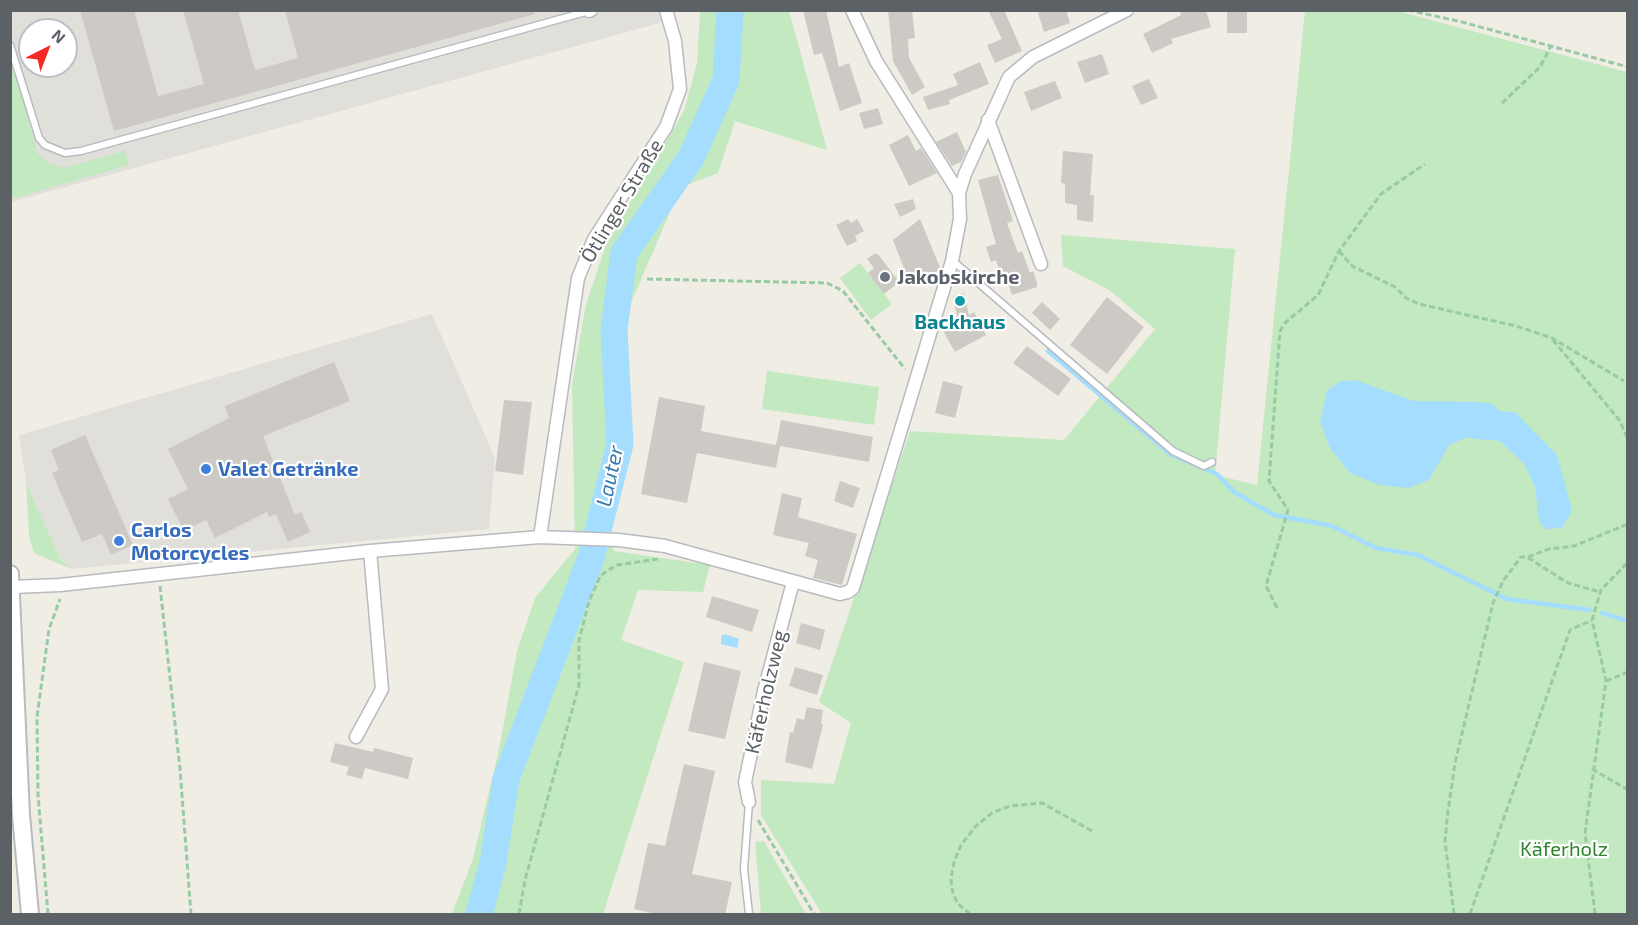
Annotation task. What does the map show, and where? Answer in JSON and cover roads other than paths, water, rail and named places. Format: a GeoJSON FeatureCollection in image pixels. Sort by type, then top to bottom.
{"type":"FeatureCollection","features":[{"type":"Feature","properties":{"kind":"main road"},"geometry":{"type":"LineString","coordinates":[[11,581],[21,815],[30,915]]}},
{"type":"Feature","properties":{"kind":"street","name":"Ötlinger Straße"},"geometry":{"type":"LineString","coordinates":[[540,537],[578,278],[594,239],[666,127],[680,89],[675,41],[666,10]]}},
{"type":"Feature","properties":{"kind":"street"},"geometry":{"type":"LineString","coordinates":[[852,10],[876,61],[959,193]]}},
{"type":"Feature","properties":{"kind":"street"},"geometry":{"type":"LineString","coordinates":[[11,581],[60,585],[159,576],[370,551],[540,537],[619,540],[664,546],[840,594],[853,588],[952,261],[960,219],[959,193],[988,120],[1009,77],[1033,57],[1127,10]]}},
{"type":"Feature","properties":{"kind":"street"},"geometry":{"type":"LineString","coordinates":[[988,120],[1041,264]]}},
{"type":"Feature","properties":{"kind":"street"},"geometry":{"type":"LineString","coordinates":[[356,737],[382,688],[370,551]]}},
{"type":"Feature","properties":{"kind":"street","name":"Käferholzweg"},"geometry":{"type":"LineString","coordinates":[[748,802],[746,782],[755,736],[793,582]]}},
{"type":"Feature","properties":{"kind":"lane"},"geometry":{"type":"LineString","coordinates":[[10,45],[33,126],[39,138],[45,146],[65,153],[81,151],[590,11]]}},
{"type":"Feature","properties":{"kind":"lane"},"geometry":{"type":"LineString","coordinates":[[952,261],[1173,452],[1204,466],[1212,462]]}},
{"type":"Feature","properties":{"kind":"lane"},"geometry":{"type":"LineString","coordinates":[[748,802],[744,869],[749,915]]}},
{"type":"Feature","properties":{"kind":"water"},"geometry":{"type":"Polygon","coordinates":[[[1355,380],[1414,401],[1478,402],[1493,404],[1499,411],[1515,412],[1557,455],[1572,511],[1562,528],[1545,529],[1539,521],[1535,487],[1524,464],[1500,441],[1465,438],[1449,445],[1429,480],[1408,488],[1380,485],[1350,473],[1330,448],[1320,422],[1327,391],[1339,382],[1355,380]]]}},
{"type":"Feature","properties":{"kind":"water"},"geometry":{"type":"Polygon","coordinates":[[[725,634],[739,639],[737,648],[721,644],[721,636],[725,634]]]}},
{"type":"Feature","properties":{"kind":"waterway","name":"Lauter"},"geometry":{"type":"LineString","coordinates":[[479,914],[493,863],[506,779],[591,558],[620,444],[614,330],[624,253],[691,158],[726,80],[730,10]]}},
{"type":"Feature","properties":{"kind":"waterway"},"geometry":{"type":"LineString","coordinates":[[1048,351],[1170,454],[1217,474],[1234,492],[1274,515],[1332,526],[1376,548],[1418,555],[1507,599],[1590,610]]}},
{"type":"Feature","properties":{"kind":"waterway"},"geometry":{"type":"LineString","coordinates":[[1602,613],[1628,621]]}},
{"type":"Feature","properties":{"kind":"place","name":"Jakobskirche"},"geometry":{"type":"Point","coordinates":[885,277]}},
{"type":"Feature","properties":{"kind":"place","name":"Backhaus"},"geometry":{"type":"Point","coordinates":[960,301]}},
{"type":"Feature","properties":{"kind":"place","name":"Valet Getränke"},"geometry":{"type":"Point","coordinates":[206,469]}},
{"type":"Feature","properties":{"kind":"place","name":"Carlos Motorcycles"},"geometry":{"type":"Point","coordinates":[119,541]}},
{"type":"Feature","properties":{"kind":"park label","name":"Käferholz"},"geometry":{"type":"Point","coordinates":[1564,849]}}]}
